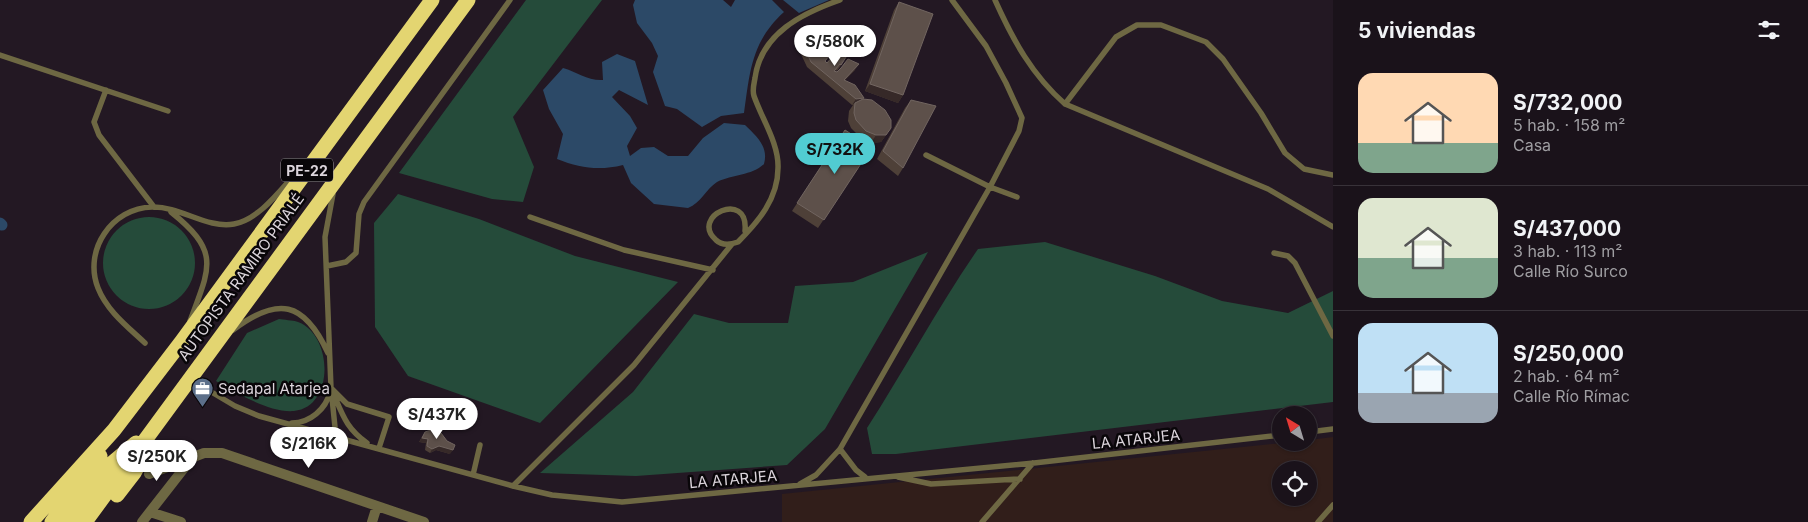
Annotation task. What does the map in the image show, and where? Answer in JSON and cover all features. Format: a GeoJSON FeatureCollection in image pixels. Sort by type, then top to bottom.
{"type":"FeatureCollection","features":[{"type":"Feature","properties":{"kind":"highway","name":"AUTOPISTA RAMIRO PRIALÉ"},"geometry":{"type":"LineString","coordinates":[[114,430],[182,341],[432,0]]}},
{"type":"Feature","properties":{"kind":"highway","name":"AUTOPISTA RAMIRO PRIALÉ"},"geometry":{"type":"LineString","coordinates":[[150,431],[468,0]]}},
{"type":"Feature","properties":{"kind":"highway"},"geometry":{"type":"LineString","coordinates":[[52,522],[106,446],[114,430]]}},
{"type":"Feature","properties":{"kind":"highway"},"geometry":{"type":"LineString","coordinates":[[20,522],[65,474],[114,430]]}},
{"type":"Feature","properties":{"kind":"highway"},"geometry":{"type":"LineString","coordinates":[[31,522],[114,430]]}},
{"type":"Feature","properties":{"kind":"highway"},"geometry":{"type":"LineString","coordinates":[[69,522],[111,464],[150,431]]}},
{"type":"Feature","properties":{"kind":"highway"},"geometry":{"type":"LineString","coordinates":[[85,522],[150,431]]}},
{"type":"Feature","properties":{"kind":"highway"},"geometry":{"type":"LineString","coordinates":[[97,522],[134,473],[144,452],[150,431]]}},
{"type":"Feature","properties":{"kind":"highway"},"geometry":{"type":"LineString","coordinates":[[44,522],[106,446]]}},
{"type":"Feature","properties":{"kind":"street"},"geometry":{"type":"LineString","coordinates":[[149,474],[204,453],[222,453],[424,522]]}},
{"type":"Feature","properties":{"kind":"street"},"geometry":{"type":"LineString","coordinates":[[142,522],[193,457]]}},
{"type":"Feature","properties":{"kind":"street"},"geometry":{"type":"LineString","coordinates":[[372,522],[377,506]]}},
{"type":"Feature","properties":{"kind":"street"},"geometry":{"type":"LineString","coordinates":[[150,512],[181,522]]}},
{"type":"Feature","properties":{"kind":"lane"},"geometry":{"type":"LineString","coordinates":[[328,266],[346,262],[356,253],[359,214],[364,202],[510,0]]}},
{"type":"Feature","properties":{"kind":"lane"},"geometry":{"type":"LineString","coordinates":[[745,231],[755,225],[766,211],[776,185],[778,167],[776,153],[753,93],[756,70],[763,53],[778,32],[801,16],[840,0]]}},
{"type":"Feature","properties":{"kind":"lane"},"geometry":{"type":"LineString","coordinates":[[796,486],[816,475],[840,449],[990,187],[1019,131],[1022,118],[1006,82],[986,46],[952,0]]}},
{"type":"Feature","properties":{"kind":"lane"},"geometry":{"type":"LineString","coordinates":[[995,0],[1015,44],[1046,87],[1065,104],[1268,189],[1333,227]]}},
{"type":"Feature","properties":{"kind":"lane"},"geometry":{"type":"LineString","coordinates":[[1065,104],[1116,37],[1137,25],[1161,25],[1206,42],[1223,59],[1261,113],[1285,153],[1304,169],[1333,175]]}},
{"type":"Feature","properties":{"kind":"lane"},"geometry":{"type":"LineString","coordinates":[[0,55],[168,111]]}},
{"type":"Feature","properties":{"kind":"lane"},"geometry":{"type":"LineString","coordinates":[[106,90],[94,122],[99,135],[154,207]]}},
{"type":"Feature","properties":{"kind":"lane"},"geometry":{"type":"LineString","coordinates":[[145,342],[107,304],[95,277],[94,261],[98,245],[112,225],[133,210],[154,207],[212,222],[233,224],[243,221],[253,216],[327,143]]}},
{"type":"Feature","properties":{"kind":"lane"},"geometry":{"type":"LineString","coordinates":[[926,155],[990,187],[1017,197]]}},
{"type":"Feature","properties":{"kind":"lane"},"geometry":{"type":"LineString","coordinates":[[336,437],[331,388],[328,266],[325,238],[328,214],[340,173]]}},
{"type":"Feature","properties":{"kind":"lane"},"geometry":{"type":"LineString","coordinates":[[512,486],[634,365],[713,270],[732,244],[743,237],[745,231],[744,220],[737,211],[726,209],[715,214],[710,224],[712,236],[720,243],[732,244]]}},
{"type":"Feature","properties":{"kind":"lane"},"geometry":{"type":"LineString","coordinates":[[167,210],[187,226],[198,238],[205,250],[209,267],[206,282],[182,341]]}},
{"type":"Feature","properties":{"kind":"lane"},"geometry":{"type":"LineString","coordinates":[[530,217],[624,250],[713,270]]}},
{"type":"Feature","properties":{"kind":"lane"},"geometry":{"type":"LineString","coordinates":[[1274,253],[1288,256],[1295,263],[1333,336]]}},
{"type":"Feature","properties":{"kind":"lane"},"geometry":{"type":"LineString","coordinates":[[204,358],[230,333],[250,318],[277,308],[293,310],[307,318],[318,331],[330,356]]}},
{"type":"Feature","properties":{"kind":"lane","name":"LA ATARJEA"},"geometry":{"type":"LineString","coordinates":[[203,388],[243,410],[264,418],[372,446],[473,476],[552,495],[622,502],[891,475],[1034,463],[1272,436]]}},
{"type":"Feature","properties":{"kind":"lane"},"geometry":{"type":"LineString","coordinates":[[287,424],[305,421],[319,412],[328,398],[331,388]]}},
{"type":"Feature","properties":{"kind":"lane"},"geometry":{"type":"LineString","coordinates":[[331,388],[348,426],[354,434],[372,446]]}},
{"type":"Feature","properties":{"kind":"lane"},"geometry":{"type":"LineString","coordinates":[[331,388],[347,404],[389,417],[379,448]]}},
{"type":"Feature","properties":{"kind":"lane"},"geometry":{"type":"LineString","coordinates":[[1318,431],[1333,429]]}},
{"type":"Feature","properties":{"kind":"lane"},"geometry":{"type":"LineString","coordinates":[[473,476],[480,445]]}},
{"type":"Feature","properties":{"kind":"lane"},"geometry":{"type":"LineString","coordinates":[[840,449],[856,470],[865,478]]}},
{"type":"Feature","properties":{"kind":"lane"},"geometry":{"type":"LineString","coordinates":[[982,522],[1034,463]]}},
{"type":"Feature","properties":{"kind":"lane"},"geometry":{"type":"LineString","coordinates":[[891,475],[931,484],[1020,479]]}},
{"type":"Feature","properties":{"kind":"lane"},"geometry":{"type":"LineString","coordinates":[[1318,522],[1333,505]]}},
{"type":"Feature","properties":{"kind":"shaded area"},"geometry":{"type":"Polygon","coordinates":[[[1333,437],[1333,522],[782,522],[782,494],[1272,444],[1272,451],[1318,451],[1318,439],[1333,437]]]}},
{"type":"Feature","properties":{"kind":"green space"},"geometry":{"type":"Polygon","coordinates":[[[526,0],[602,0],[513,117],[534,167],[523,202],[492,199],[399,173],[526,0]]]}},
{"type":"Feature","properties":{"kind":"green space"},"geometry":{"type":"Polygon","coordinates":[[[398,194],[479,219],[575,256],[678,282],[540,423],[408,376],[375,327],[374,223],[398,194]]]}},
{"type":"Feature","properties":{"kind":"green space"},"geometry":{"type":"Polygon","coordinates":[[[149,217],[167,220],[182,230],[192,245],[195,263],[192,281],[182,296],[167,306],[149,309],[131,306],[116,296],[106,281],[103,263],[106,245],[116,230],[131,220],[149,217]]]}},
{"type":"Feature","properties":{"kind":"green space"},"geometry":{"type":"Polygon","coordinates":[[[1045,242],[1155,276],[1222,301],[1288,313],[1333,291],[1333,402],[1299,406],[1272,406],[1272,409],[896,454],[872,454],[867,428],[978,249],[1045,242]]]}},
{"type":"Feature","properties":{"kind":"green space"},"geometry":{"type":"Polygon","coordinates":[[[928,252],[825,429],[787,465],[636,476],[540,473],[633,392],[694,314],[729,323],[788,323],[795,286],[853,282],[928,252]]]}},
{"type":"Feature","properties":{"kind":"green space"},"geometry":{"type":"Polygon","coordinates":[[[279,319],[298,322],[310,329],[318,341],[323,355],[323,385],[317,397],[307,407],[294,411],[284,411],[264,406],[216,381],[247,333],[279,319]]]}},
{"type":"Feature","properties":{"kind":"water"},"geometry":{"type":"Polygon","coordinates":[[[635,0],[723,0],[731,7],[735,0],[772,0],[784,12],[773,23],[758,46],[748,84],[744,113],[721,116],[702,127],[677,109],[665,106],[653,72],[658,56],[652,43],[637,23],[633,5],[635,0]]]}},
{"type":"Feature","properties":{"kind":"water"},"geometry":{"type":"Polygon","coordinates":[[[783,0],[829,0],[799,13],[783,0]]]}},
{"type":"Feature","properties":{"kind":"water"},"geometry":{"type":"Polygon","coordinates":[[[617,54],[635,61],[648,105],[619,90],[612,97],[630,116],[637,128],[627,146],[630,156],[641,148],[654,147],[668,156],[688,156],[703,138],[724,123],[745,125],[753,133],[765,152],[764,164],[748,173],[717,182],[693,206],[688,208],[654,204],[631,183],[623,165],[590,168],[557,159],[563,134],[549,109],[543,90],[563,68],[587,78],[603,80],[602,62],[617,54]]]}},
{"type":"Feature","properties":{"kind":"building"},"geometry":{"type":"Polygon","coordinates":[[[899,2],[933,14],[903,95],[870,84],[899,2]]]}},
{"type":"Feature","properties":{"kind":"building"},"geometry":{"type":"Polygon","coordinates":[[[827,39],[838,45],[825,61],[827,63],[838,50],[848,54],[841,65],[834,71],[837,72],[848,59],[859,64],[844,80],[855,85],[864,98],[856,99],[811,62],[804,47],[817,54],[827,39]]]}},
{"type":"Feature","properties":{"kind":"building"},"geometry":{"type":"Polygon","coordinates":[[[863,99],[872,100],[885,110],[891,120],[891,128],[886,135],[876,135],[866,131],[856,120],[854,113],[855,103],[863,99]]]}},
{"type":"Feature","properties":{"kind":"building"},"geometry":{"type":"Polygon","coordinates":[[[911,100],[936,106],[903,168],[883,151],[911,100]]]}},
{"type":"Feature","properties":{"kind":"building"},"geometry":{"type":"Polygon","coordinates":[[[845,130],[872,147],[824,220],[797,203],[845,130]]]}},
{"type":"Feature","properties":{"kind":"building"},"geometry":{"type":"Polygon","coordinates":[[[431,430],[441,433],[447,441],[455,445],[453,450],[439,446],[432,449],[427,446],[428,439],[422,438],[425,432],[431,430]]]}},
{"type":"Feature","properties":{"kind":"place","name":"Sedapal Atarjea"},"geometry":{"type":"Point","coordinates":[202,407]}}]}
